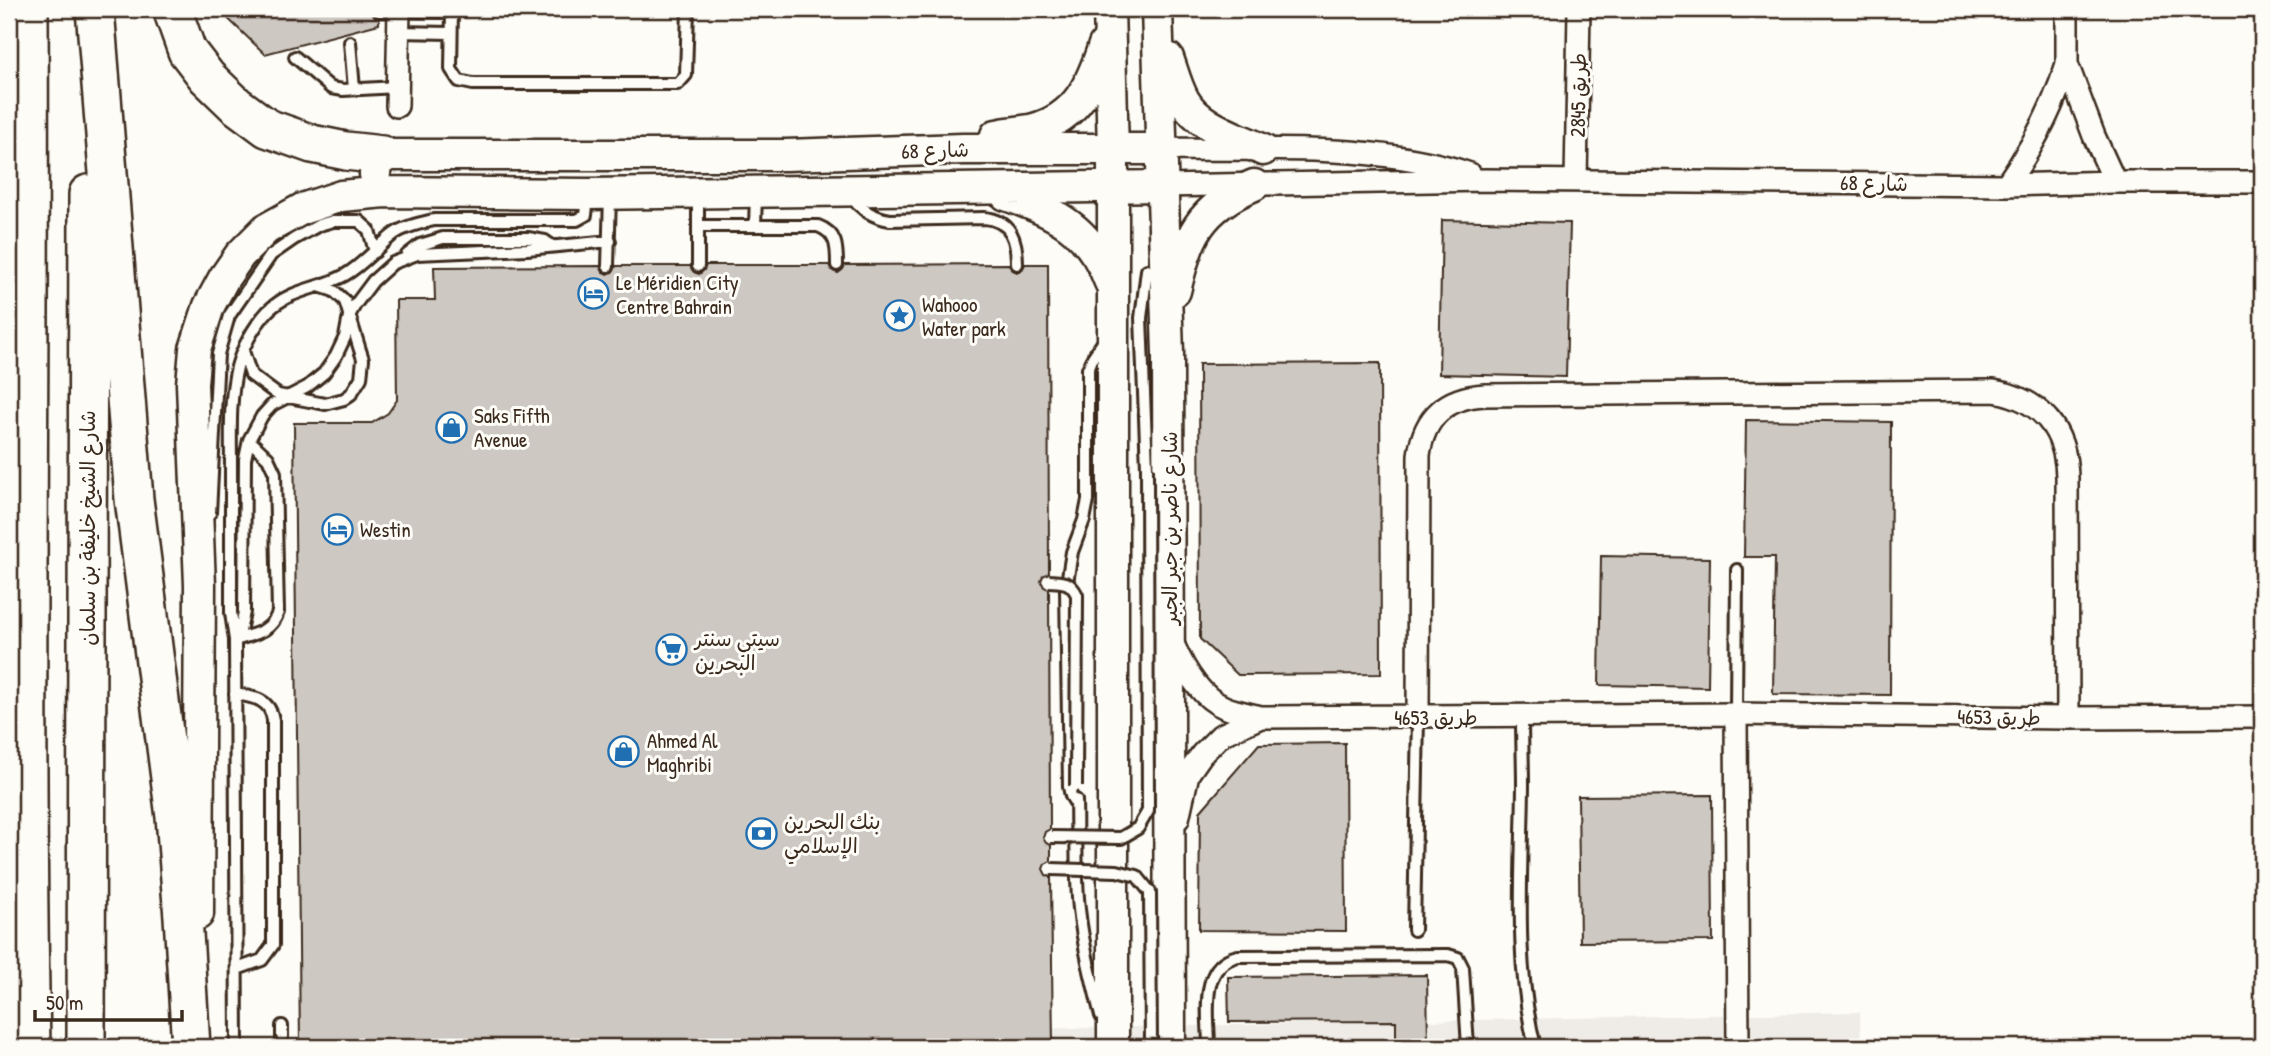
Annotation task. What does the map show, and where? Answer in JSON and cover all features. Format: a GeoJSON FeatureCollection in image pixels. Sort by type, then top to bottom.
{"type":"FeatureCollection","features":[{"type":"Feature","properties":{"kind":"highway"},"geometry":{"type":"LineString","coordinates":[[29,9],[27,875],[31,1047]]}},
{"type":"Feature","properties":{"kind":"highway","name":"شارع الشيخ خليفة بن سلمان"},"geometry":{"type":"LineString","coordinates":[[88,1047],[89,9]]}},
{"type":"Feature","properties":{"kind":"highway"},"geometry":{"type":"LineString","coordinates":[[95,9],[134,499],[174,817],[191,1047]]}},
{"type":"Feature","properties":{"kind":"highway"},"geometry":{"type":"LineString","coordinates":[[172,9],[187,51],[207,77],[236,105],[267,128],[312,144],[382,155]]}},
{"type":"Feature","properties":{"kind":"highway"},"geometry":{"type":"LineString","coordinates":[[9,291],[28,648]]}},
{"type":"Feature","properties":{"kind":"highway"},"geometry":{"type":"LineString","coordinates":[[19,1047],[27,875]]}},
{"type":"Feature","properties":{"kind":"main road"},"geometry":{"type":"LineString","coordinates":[[963,149],[992,136],[1039,127],[1066,112],[1083,96],[1091,83],[1109,19]]}},
{"type":"Feature","properties":{"kind":"main road"},"geometry":{"type":"LineString","coordinates":[[1109,19],[1114,150],[1132,165],[1139,186],[1154,313],[1167,340]]}},
{"type":"Feature","properties":{"kind":"main road"},"geometry":{"type":"LineString","coordinates":[[1158,20],[1181,93],[1190,110],[1212,126],[1264,150]]}},
{"type":"Feature","properties":{"kind":"main road","name":"شارع ناصر بن جبر الجبر"},"geometry":{"type":"LineString","coordinates":[[1111,1047],[1113,290],[1139,186],[1162,149],[1158,20]]}},
{"type":"Feature","properties":{"kind":"main road","name":"شارع 68"},"geometry":{"type":"LineString","coordinates":[[382,155],[772,155],[963,149],[1162,149]]}},
{"type":"Feature","properties":{"kind":"main road"},"geometry":{"type":"LineString","coordinates":[[382,155],[376,163],[374,174],[377,184],[385,192]]}},
{"type":"Feature","properties":{"kind":"main road"},"geometry":{"type":"LineString","coordinates":[[1167,340],[1182,261],[1189,242],[1200,223],[1224,200],[1254,185]]}},
{"type":"Feature","properties":{"kind":"main road","name":"شارع 68"},"geometry":{"type":"LineString","coordinates":[[197,1047],[200,585],[192,384],[195,349],[209,306],[232,266],[266,229],[302,209],[341,196],[385,192],[757,192],[1139,186]]}},
{"type":"Feature","properties":{"kind":"main road","name":"شارع ناصر بن جبر الجبر"},"geometry":{"type":"LineString","coordinates":[[1139,186],[1167,340],[1170,1047]]}},
{"type":"Feature","properties":{"kind":"main road"},"geometry":{"type":"LineString","coordinates":[[985,188],[1037,205],[1077,230],[1093,248],[1105,268],[1113,290]]}},
{"type":"Feature","properties":{"kind":"street","name":"طريق 2845"},"geometry":{"type":"LineString","coordinates":[[1576,181],[1579,9]]}},
{"type":"Feature","properties":{"kind":"street"},"geometry":{"type":"LineString","coordinates":[[2067,9],[2067,64],[2089,124],[2115,182]]}},
{"type":"Feature","properties":{"kind":"street"},"geometry":{"type":"LineString","coordinates":[[394,16],[397,97]]}},
{"type":"Feature","properties":{"kind":"street"},"geometry":{"type":"LineString","coordinates":[[2006,185],[2042,127],[2067,64]]}},
{"type":"Feature","properties":{"kind":"street","name":"شارع 68"},"geometry":{"type":"LineString","coordinates":[[1162,149],[1331,152],[1420,160],[1485,180]]}},
{"type":"Feature","properties":{"kind":"street","name":"شارع 68"},"geometry":{"type":"LineString","coordinates":[[1139,186],[1485,180],[2006,185],[2262,181]]}},
{"type":"Feature","properties":{"kind":"street"},"geometry":{"type":"LineString","coordinates":[[1418,717],[1419,456],[1424,431],[1439,411],[1449,403],[1460,398],[1485,395],[1994,391],[2007,393],[2033,405],[2052,425],[2064,450],[2067,477],[2068,718]]}},
{"type":"Feature","properties":{"kind":"street","name":"طريق 4653"},"geometry":{"type":"LineString","coordinates":[[1170,636],[1183,667],[1196,685],[1222,706],[1261,718],[2262,716]]}},
{"type":"Feature","properties":{"kind":"street"},"geometry":{"type":"LineString","coordinates":[[1736,715],[1738,1047]]}},
{"type":"Feature","properties":{"kind":"street","name":"طريق 4653"},"geometry":{"type":"LineString","coordinates":[[1170,854],[1188,774],[1202,754],[1221,735],[1261,718]]}},
{"type":"Feature","properties":{"kind":"lane"},"geometry":{"type":"LineString","coordinates":[[394,16],[452,10],[451,69],[465,84],[672,84],[683,80],[686,75],[688,9]]}},
{"type":"Feature","properties":{"kind":"lane"},"geometry":{"type":"LineString","coordinates":[[394,16],[451,33]]}},
{"type":"Feature","properties":{"kind":"lane"},"geometry":{"type":"LineString","coordinates":[[350,42],[354,89]]}},
{"type":"Feature","properties":{"kind":"lane"},"geometry":{"type":"LineString","coordinates":[[296,57],[326,86],[337,90],[354,89],[397,97]]}},
{"type":"Feature","properties":{"kind":"lane"},"geometry":{"type":"LineString","coordinates":[[848,191],[865,211],[877,218],[984,218],[999,221],[1011,231],[1015,239],[1017,264]]}},
{"type":"Feature","properties":{"kind":"lane"},"geometry":{"type":"LineString","coordinates":[[698,192],[698,265]]}},
{"type":"Feature","properties":{"kind":"lane"},"geometry":{"type":"LineString","coordinates":[[755,226],[757,192]]}},
{"type":"Feature","properties":{"kind":"lane"},"geometry":{"type":"LineString","coordinates":[[599,193],[610,241],[608,266]]}},
{"type":"Feature","properties":{"kind":"lane"},"geometry":{"type":"LineString","coordinates":[[237,1047],[236,640],[231,613],[231,428],[234,387],[243,351],[268,312],[288,295],[343,276],[396,233],[418,223],[434,220],[582,219],[599,193]]}},
{"type":"Feature","properties":{"kind":"lane"},"geometry":{"type":"LineString","coordinates":[[200,585],[212,498],[218,354],[229,316],[271,255],[319,225],[333,220],[359,221],[369,230],[375,252]]}},
{"type":"Feature","properties":{"kind":"lane"},"geometry":{"type":"LineString","coordinates":[[698,226],[811,225],[825,229],[835,240],[837,265]]}},
{"type":"Feature","properties":{"kind":"lane"},"geometry":{"type":"LineString","coordinates":[[236,640],[244,612],[245,459],[248,440],[272,405],[307,387],[324,373],[345,337],[349,316],[382,271],[405,257],[417,254],[527,249],[610,241]]}},
{"type":"Feature","properties":{"kind":"lane"},"geometry":{"type":"LineString","coordinates":[[1051,837],[1121,838],[1138,828],[1148,811],[1147,468],[1141,318],[1147,270]]}},
{"type":"Feature","properties":{"kind":"lane"},"geometry":{"type":"LineString","coordinates":[[243,351],[251,375],[278,395],[326,404],[344,399],[357,387],[363,359],[345,301],[334,290],[319,286]]}},
{"type":"Feature","properties":{"kind":"lane"},"geometry":{"type":"LineString","coordinates":[[1076,804],[1069,786],[1066,589],[1072,552],[1088,500],[1088,369],[1093,357],[1112,331]]}},
{"type":"Feature","properties":{"kind":"lane"},"geometry":{"type":"LineString","coordinates":[[236,640],[267,629],[278,612],[275,473],[268,458],[248,440]]}},
{"type":"Feature","properties":{"kind":"lane"},"geometry":{"type":"LineString","coordinates":[[1736,715],[1737,570]]}},
{"type":"Feature","properties":{"kind":"lane"},"geometry":{"type":"LineString","coordinates":[[1049,581],[1064,582],[1072,586],[1077,595],[1077,884],[1093,985],[1111,1047]]}},
{"type":"Feature","properties":{"kind":"lane"},"geometry":{"type":"LineString","coordinates":[[235,694],[261,700],[270,708],[273,720],[273,945],[262,960],[237,969]]}},
{"type":"Feature","properties":{"kind":"lane"},"geometry":{"type":"LineString","coordinates":[[1414,930],[1418,717]]}},
{"type":"Feature","properties":{"kind":"lane"},"geometry":{"type":"LineString","coordinates":[[1522,717],[1520,930],[1527,1013],[1535,1047]]}},
{"type":"Feature","properties":{"kind":"lane"},"geometry":{"type":"LineString","coordinates":[[1051,869],[1117,871],[1137,876],[1150,892],[1151,1047]]}},
{"type":"Feature","properties":{"kind":"lane"},"geometry":{"type":"LineString","coordinates":[[1215,1047],[1209,1042],[1210,983],[1217,968],[1230,958],[1448,955],[1458,958],[1463,968],[1468,1047]]}},
{"type":"Feature","properties":{"kind":"lane"},"geometry":{"type":"LineString","coordinates":[[282,1026],[282,1047]]}},
{"type":"Feature","properties":{"kind":"shaded area"},"geometry":{"type":"Polygon","coordinates":[[[1860,1012],[1861,1047],[165,1047],[1860,1012]]]}},
{"type":"Feature","properties":{"kind":"building"},"geometry":{"type":"Polygon","coordinates":[[[218,9],[372,9],[372,14],[379,19],[379,24],[265,54],[218,9]]]}},
{"type":"Feature","properties":{"kind":"building"},"geometry":{"type":"Polygon","coordinates":[[[1442,220],[1570,223],[1566,377],[1439,374],[1442,220]]]}},
{"type":"Feature","properties":{"kind":"building","name":"سيتي سنتر البحرين"},"geometry":{"type":"Polygon","coordinates":[[[1009,264],[1011,269],[1017,272],[1022,270],[1025,264],[1048,264],[1049,573],[1043,576],[1041,581],[1044,587],[1049,589],[1050,829],[1045,832],[1043,838],[1051,845],[1051,861],[1045,864],[1043,869],[1046,875],[1051,877],[1053,1047],[300,1047],[294,423],[372,423],[388,413],[397,400],[396,300],[435,300],[434,267],[600,266],[603,272],[608,274],[614,271],[616,266],[690,266],[699,274],[706,265],[829,265],[838,273],[845,265],[1009,264]]]}},
{"type":"Feature","properties":{"kind":"building"},"geometry":{"type":"Polygon","coordinates":[[[1380,363],[1381,674],[1238,675],[1200,639],[1199,364],[1380,363]]]}},
{"type":"Feature","properties":{"kind":"building"},"geometry":{"type":"Polygon","coordinates":[[[1746,420],[1891,422],[1890,695],[1773,694],[1775,557],[1744,557],[1746,420]]]}},
{"type":"Feature","properties":{"kind":"building"},"geometry":{"type":"Polygon","coordinates":[[[1601,556],[1710,558],[1708,687],[1599,685],[1601,556]]]}},
{"type":"Feature","properties":{"kind":"building"},"geometry":{"type":"Polygon","coordinates":[[[1345,743],[1346,931],[1199,930],[1200,812],[1259,744],[1345,743]]]}},
{"type":"Feature","properties":{"kind":"building"},"geometry":{"type":"Polygon","coordinates":[[[1712,795],[1713,941],[1580,942],[1578,796],[1712,795]]]}},
{"type":"Feature","properties":{"kind":"building"},"geometry":{"type":"Polygon","coordinates":[[[1427,975],[1428,1047],[1396,1047],[1396,1021],[1229,1022],[1228,977],[1427,975]]]}},
{"type":"Feature","properties":{"kind":"place","name":"Le Méridien City Centre Bahrain"},"geometry":{"type":"Point","coordinates":[593,294]}},
{"type":"Feature","properties":{"kind":"place","name":"Wahooo Water park"},"geometry":{"type":"Point","coordinates":[899,316]}},
{"type":"Feature","properties":{"kind":"place","name":"Saks Fifth Avenue"},"geometry":{"type":"Point","coordinates":[451,427]}},
{"type":"Feature","properties":{"kind":"place","name":"Westin"},"geometry":{"type":"Point","coordinates":[337,529]}},
{"type":"Feature","properties":{"kind":"place","name":"سيتي سنتر البحرين"},"geometry":{"type":"Point","coordinates":[672,650]}},
{"type":"Feature","properties":{"kind":"place","name":"Ahmed Al Maghribi"},"geometry":{"type":"Point","coordinates":[624,752]}},
{"type":"Feature","properties":{"kind":"place","name":"بنك البحرين الإسلامي"},"geometry":{"type":"Point","coordinates":[761,833]}}]}
